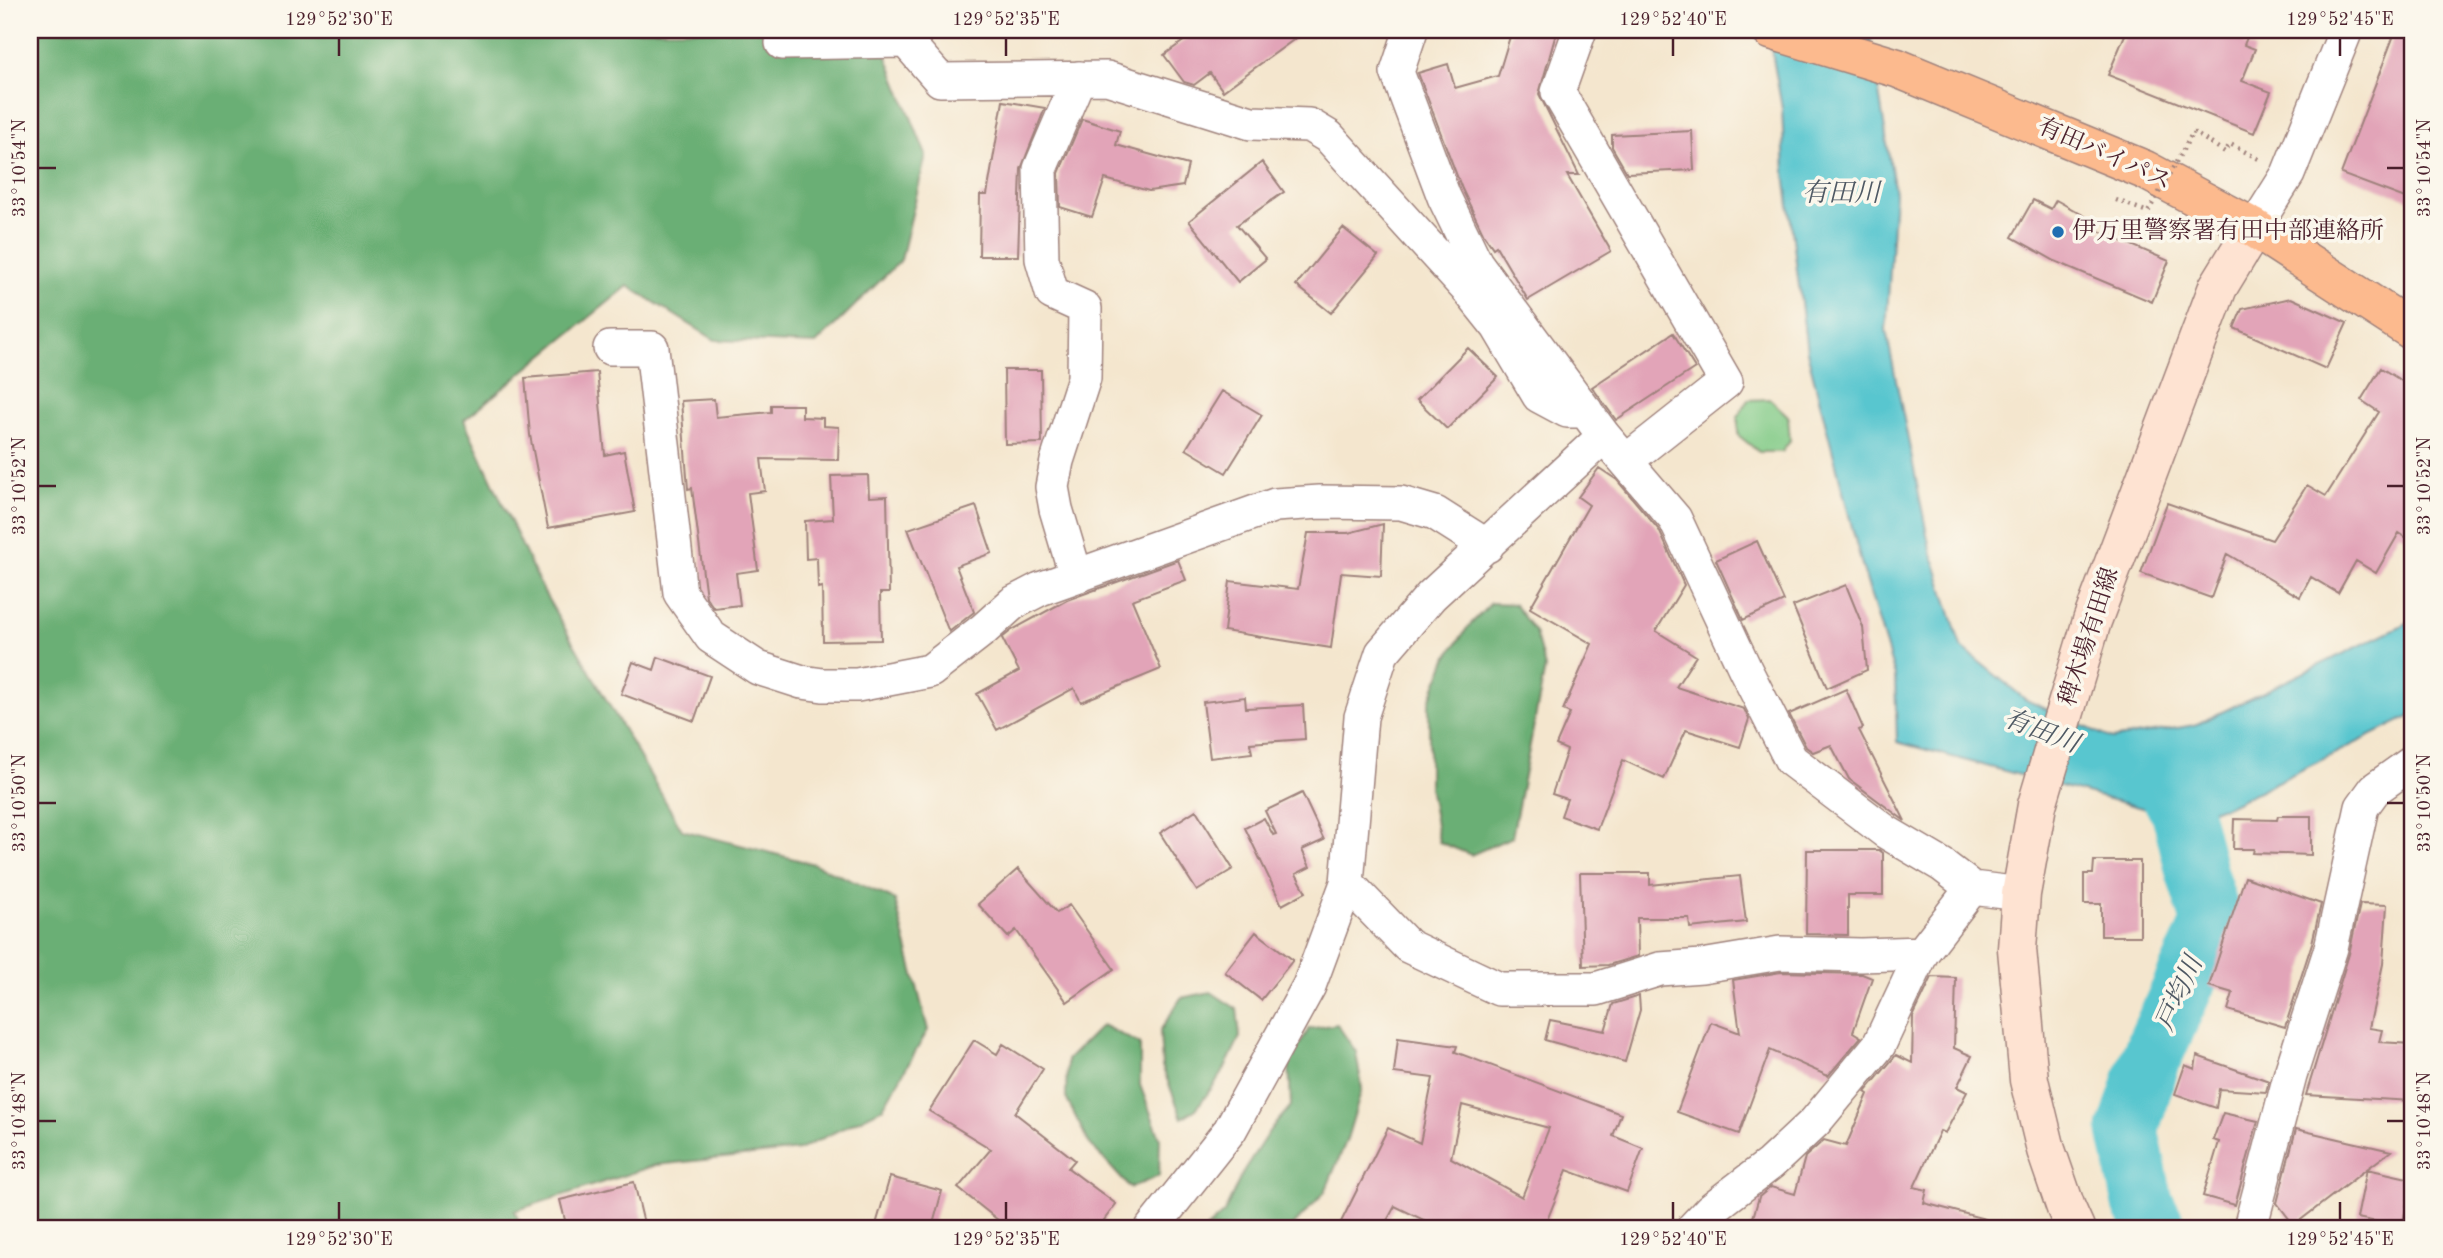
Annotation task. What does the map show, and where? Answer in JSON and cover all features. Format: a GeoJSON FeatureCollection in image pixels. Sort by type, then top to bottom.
{"type":"FeatureCollection","features":[{"type":"Feature","properties":{"kind":"highway","name":"有田バイパス"},"geometry":{"type":"LineString","coordinates":[[1771,30],[1897,68],[2145,170],[2253,228],[2413,331]]}},
{"type":"Feature","properties":{"kind":"main road","name":"稗木場有田線"},"geometry":{"type":"LineString","coordinates":[[2075,1228],[2046,1150],[2029,1080],[2017,949],[2021,894],[2037,805],[2092,621],[2218,287],[2253,228]]}},
{"type":"Feature","properties":{"kind":"street"},"geometry":{"type":"LineString","coordinates":[[1411,30],[1397,72],[1444,197],[1476,262],[1595,423],[1675,519],[1791,760],[1885,832],[1942,865],[1972,888],[2021,894]]}},
{"type":"Feature","properties":{"kind":"street"},"geometry":{"type":"LineString","coordinates":[[1580,30],[1558,92],[1726,382],[1626,461]]}},
{"type":"Feature","properties":{"kind":"street"},"geometry":{"type":"LineString","coordinates":[[2253,228],[2288,174],[2346,30]]}},
{"type":"Feature","properties":{"kind":"street"},"geometry":{"type":"LineString","coordinates":[[782,43],[906,41],[940,80],[1107,78],[1251,122],[1310,125],[1329,137],[1470,292],[1498,327],[1539,396],[1595,423]]}},
{"type":"Feature","properties":{"kind":"street"},"geometry":{"type":"LineString","coordinates":[[1076,576],[1052,486],[1057,461],[1084,378],[1085,308],[1052,293],[1042,259],[1040,169],[1079,78]]}},
{"type":"Feature","properties":{"kind":"street"},"geometry":{"type":"LineString","coordinates":[[610,348],[652,348],[680,593],[711,637],[758,668],[802,682],[857,685],[930,671],[1013,603],[1040,589],[1275,505],[1320,502],[1401,503],[1435,513],[1487,546]]}},
{"type":"Feature","properties":{"kind":"street"},"geometry":{"type":"LineString","coordinates":[[1152,1228],[1230,1130],[1310,986],[1348,883],[1361,717],[1382,653],[1432,596],[1487,546],[1595,423]]}},
{"type":"Feature","properties":{"kind":"street"},"geometry":{"type":"LineString","coordinates":[[2250,1228],[2290,1076],[2331,948],[2362,807],[2375,789],[2413,762]]}},
{"type":"Feature","properties":{"kind":"street"},"geometry":{"type":"LineString","coordinates":[[1348,883],[1408,946],[1499,989],[1596,989],[1660,969],[1702,966],[1780,953],[1922,953]]}},
{"type":"Feature","properties":{"kind":"street"},"geometry":{"type":"LineString","coordinates":[[1693,1228],[1710,1210],[1770,1164],[1815,1122],[1879,1045],[1922,953],[1972,888]]}},
{"type":"Feature","properties":{"kind":"path"},"geometry":{"type":"LineString","coordinates":[[2116,200],[2148,212],[2193,132],[2225,152],[2231,144],[2259,159]]}},
{"type":"Feature","properties":{"kind":"green space"},"geometry":{"type":"Polygon","coordinates":[[[30,30],[855,30],[885,52],[926,155],[901,260],[816,344],[715,340],[628,286],[464,420],[542,589],[682,830],[814,864],[895,900],[928,1030],[883,1108],[799,1150],[656,1165],[514,1211],[523,1228],[30,1228],[30,30]]]}},
{"type":"Feature","properties":{"kind":"green space"},"geometry":{"type":"Polygon","coordinates":[[[1770,399],[1788,416],[1790,441],[1782,452],[1759,452],[1738,435],[1738,417],[1748,400],[1770,399]]]}},
{"type":"Feature","properties":{"kind":"green space"},"geometry":{"type":"Polygon","coordinates":[[[1491,603],[1514,604],[1535,632],[1545,668],[1512,837],[1471,855],[1439,842],[1429,786],[1429,702],[1448,656],[1468,627],[1491,603]]]}},
{"type":"Feature","properties":{"kind":"green space"},"geometry":{"type":"Polygon","coordinates":[[[1211,992],[1237,1009],[1240,1037],[1222,1074],[1196,1109],[1182,1118],[1162,1066],[1160,1031],[1181,998],[1211,992]]]}},
{"type":"Feature","properties":{"kind":"green space"},"geometry":{"type":"Polygon","coordinates":[[[1337,1024],[1356,1052],[1362,1089],[1347,1139],[1325,1192],[1291,1228],[1207,1228],[1224,1213],[1244,1170],[1270,1130],[1291,1106],[1289,1062],[1309,1029],[1337,1024]]]}},
{"type":"Feature","properties":{"kind":"green space"},"geometry":{"type":"Polygon","coordinates":[[[1102,1025],[1140,1044],[1140,1085],[1160,1138],[1159,1176],[1130,1188],[1089,1143],[1066,1098],[1067,1060],[1102,1025]]]}},
{"type":"Feature","properties":{"kind":"water","name":"有田川"},"geometry":{"type":"Polygon","coordinates":[[[1768,30],[1869,30],[1895,193],[1886,330],[1929,544],[1961,647],[2026,700],[2112,739],[2195,725],[2413,620],[2413,715],[2226,807],[2168,815],[1897,742],[1895,676],[1861,562],[1807,351],[1785,173],[1782,108],[1768,30]]]}},
{"type":"Feature","properties":{"kind":"building"},"geometry":{"type":"Polygon","coordinates":[[[1199,30],[1307,30],[1223,91],[1210,73],[1194,85],[1184,82],[1164,55],[1199,30]]]}},
{"type":"Feature","properties":{"kind":"building"},"geometry":{"type":"Polygon","coordinates":[[[1512,30],[1557,30],[1539,94],[1579,175],[1567,175],[1611,251],[1528,300],[1496,246],[1493,248],[1484,235],[1462,189],[1418,73],[1448,64],[1455,88],[1498,76],[1512,30]]]}},
{"type":"Feature","properties":{"kind":"building"},"geometry":{"type":"Polygon","coordinates":[[[2127,30],[2250,30],[2244,45],[2255,49],[2242,81],[2271,92],[2254,133],[2108,75],[2127,30]]]}},
{"type":"Feature","properties":{"kind":"building"},"geometry":{"type":"Polygon","coordinates":[[[2396,30],[2413,30],[2413,201],[2341,174],[2396,30]]]}},
{"type":"Feature","properties":{"kind":"building"},"geometry":{"type":"Polygon","coordinates":[[[1003,101],[1045,108],[1021,169],[1018,256],[979,256],[980,195],[987,195],[1003,101]]]}},
{"type":"Feature","properties":{"kind":"building"},"geometry":{"type":"Polygon","coordinates":[[[1082,119],[1120,131],[1116,145],[1188,165],[1183,186],[1149,191],[1105,179],[1092,217],[1060,207],[1059,173],[1082,119]]]}},
{"type":"Feature","properties":{"kind":"building"},"geometry":{"type":"Polygon","coordinates":[[[1692,131],[1694,170],[1627,173],[1612,147],[1612,135],[1692,131]]]}},
{"type":"Feature","properties":{"kind":"building"},"geometry":{"type":"Polygon","coordinates":[[[1262,162],[1284,192],[1237,225],[1266,259],[1238,282],[1189,221],[1262,162]]]}},
{"type":"Feature","properties":{"kind":"building"},"geometry":{"type":"Polygon","coordinates":[[[2033,200],[2051,209],[2056,200],[2097,223],[2094,229],[2169,261],[2152,302],[2055,261],[2012,237],[2033,200]]]}},
{"type":"Feature","properties":{"kind":"building"},"geometry":{"type":"Polygon","coordinates":[[[1343,228],[1378,256],[1331,313],[1296,285],[1343,228]]]}},
{"type":"Feature","properties":{"kind":"building"},"geometry":{"type":"Polygon","coordinates":[[[2291,298],[2347,323],[2326,369],[2234,328],[2242,309],[2291,298]]]}},
{"type":"Feature","properties":{"kind":"building"},"geometry":{"type":"Polygon","coordinates":[[[1673,333],[1695,368],[1616,420],[1592,387],[1673,333]]]}},
{"type":"Feature","properties":{"kind":"building"},"geometry":{"type":"Polygon","coordinates":[[[1468,348],[1498,377],[1447,429],[1417,400],[1468,348]]]}},
{"type":"Feature","properties":{"kind":"building"},"geometry":{"type":"Polygon","coordinates":[[[2381,368],[2413,388],[2413,542],[2399,533],[2376,573],[2356,561],[2338,593],[2311,577],[2300,597],[2227,554],[2211,598],[2141,573],[2167,503],[2272,540],[2307,485],[2326,496],[2379,412],[2361,400],[2381,368]]]}},
{"type":"Feature","properties":{"kind":"building"},"geometry":{"type":"Polygon","coordinates":[[[1004,370],[1041,370],[1042,443],[1005,444],[1004,370]]]}},
{"type":"Feature","properties":{"kind":"building"},"geometry":{"type":"Polygon","coordinates":[[[597,372],[605,455],[624,451],[635,512],[548,528],[530,435],[525,378],[597,372]]]}},
{"type":"Feature","properties":{"kind":"building"},"geometry":{"type":"Polygon","coordinates":[[[1222,391],[1262,415],[1226,473],[1186,449],[1222,391]]]}},
{"type":"Feature","properties":{"kind":"building"},"geometry":{"type":"Polygon","coordinates":[[[714,399],[716,417],[771,412],[771,405],[802,405],[802,417],[823,418],[823,426],[839,427],[838,460],[761,459],[765,491],[748,493],[758,570],[736,573],[740,605],[714,608],[706,597],[692,488],[688,489],[681,401],[714,399]]]}},
{"type":"Feature","properties":{"kind":"building"},"geometry":{"type":"Polygon","coordinates":[[[1599,468],[1617,480],[1659,530],[1684,585],[1656,631],[1696,656],[1676,687],[1744,709],[1749,719],[1740,747],[1686,730],[1664,779],[1623,760],[1597,829],[1561,816],[1567,799],[1552,794],[1567,750],[1556,745],[1570,713],[1563,710],[1592,644],[1530,608],[1589,505],[1578,497],[1599,468]]]}},
{"type":"Feature","properties":{"kind":"building"},"geometry":{"type":"Polygon","coordinates":[[[868,475],[869,497],[887,496],[889,593],[880,593],[881,640],[823,641],[822,587],[818,588],[817,558],[806,559],[805,521],[833,519],[831,476],[868,475]]]}},
{"type":"Feature","properties":{"kind":"building"},"geometry":{"type":"Polygon","coordinates":[[[976,506],[992,553],[956,566],[974,612],[949,632],[908,529],[976,506]]]}},
{"type":"Feature","properties":{"kind":"building"},"geometry":{"type":"Polygon","coordinates":[[[1383,524],[1381,576],[1341,573],[1331,648],[1224,631],[1230,581],[1298,589],[1308,533],[1348,533],[1383,524]]]}},
{"type":"Feature","properties":{"kind":"building"},"geometry":{"type":"Polygon","coordinates":[[[1757,541],[1784,601],[1743,620],[1716,560],[1757,541]]]}},
{"type":"Feature","properties":{"kind":"building"},"geometry":{"type":"Polygon","coordinates":[[[1178,560],[1186,580],[1132,600],[1161,669],[1081,702],[1074,688],[997,730],[977,694],[1019,671],[1002,638],[1067,600],[1178,560]]]}},
{"type":"Feature","properties":{"kind":"building"},"geometry":{"type":"Polygon","coordinates":[[[1846,585],[1863,627],[1867,670],[1827,688],[1793,606],[1846,585]]]}},
{"type":"Feature","properties":{"kind":"building"},"geometry":{"type":"Polygon","coordinates":[[[658,657],[710,676],[694,721],[621,694],[633,662],[654,670],[658,657]]]}},
{"type":"Feature","properties":{"kind":"building"},"geometry":{"type":"Polygon","coordinates":[[[1846,689],[1863,728],[1859,730],[1905,821],[1849,779],[1831,745],[1813,752],[1806,747],[1789,714],[1846,689]]]}},
{"type":"Feature","properties":{"kind":"building"},"geometry":{"type":"Polygon","coordinates":[[[1245,697],[1246,708],[1303,705],[1305,739],[1250,743],[1252,753],[1210,758],[1203,702],[1245,697]]]}},
{"type":"Feature","properties":{"kind":"building"},"geometry":{"type":"Polygon","coordinates":[[[1302,793],[1324,840],[1302,850],[1310,867],[1296,874],[1306,892],[1282,905],[1245,828],[1264,818],[1273,835],[1276,834],[1265,811],[1302,793]]]}},
{"type":"Feature","properties":{"kind":"building"},"geometry":{"type":"Polygon","coordinates":[[[1196,810],[1233,869],[1197,891],[1160,833],[1196,810]]]}},
{"type":"Feature","properties":{"kind":"building"},"geometry":{"type":"Polygon","coordinates":[[[2278,816],[2311,816],[2311,855],[2253,853],[2254,849],[2233,849],[2234,819],[2277,820],[2278,816]]]}},
{"type":"Feature","properties":{"kind":"building"},"geometry":{"type":"Polygon","coordinates":[[[1807,850],[1879,850],[1883,853],[1883,895],[1848,895],[1848,935],[1806,934],[1807,850]]]}},
{"type":"Feature","properties":{"kind":"building"},"geometry":{"type":"Polygon","coordinates":[[[2094,861],[2140,861],[2140,936],[2101,936],[2101,904],[2084,904],[2084,874],[2093,874],[2094,861]]]}},
{"type":"Feature","properties":{"kind":"building"},"geometry":{"type":"Polygon","coordinates":[[[1018,869],[1057,913],[1069,905],[1114,969],[1067,1002],[1016,930],[1008,937],[978,904],[1018,869]]]}},
{"type":"Feature","properties":{"kind":"building"},"geometry":{"type":"Polygon","coordinates":[[[1580,873],[1650,873],[1650,885],[1740,876],[1746,922],[1690,928],[1689,918],[1637,918],[1638,956],[1608,965],[1583,966],[1580,873]]]}},
{"type":"Feature","properties":{"kind":"building"},"geometry":{"type":"Polygon","coordinates":[[[2245,877],[2321,904],[2312,943],[2285,1027],[2228,1010],[2233,993],[2209,986],[2245,877]]]}},
{"type":"Feature","properties":{"kind":"building"},"geometry":{"type":"Polygon","coordinates":[[[2360,904],[2387,905],[2383,964],[2369,1028],[2382,1030],[2379,1042],[2413,1044],[2413,1101],[2306,1095],[2349,954],[2360,904]]]}},
{"type":"Feature","properties":{"kind":"building"},"geometry":{"type":"Polygon","coordinates":[[[1256,932],[1293,960],[1261,1000],[1225,972],[1256,932]]]}},
{"type":"Feature","properties":{"kind":"building"},"geometry":{"type":"Polygon","coordinates":[[[1781,972],[1862,974],[1872,978],[1853,1032],[1861,1037],[1828,1076],[1770,1050],[1739,1134],[1677,1112],[1711,1022],[1740,1033],[1733,980],[1781,972]]]}},
{"type":"Feature","properties":{"kind":"building"},"geometry":{"type":"Polygon","coordinates":[[[1932,977],[1956,978],[1954,1048],[1972,1056],[1957,1087],[1967,1092],[1945,1133],[1940,1131],[1914,1187],[1927,1190],[1924,1203],[1985,1219],[1984,1228],[1750,1228],[1759,1197],[1771,1187],[1795,1194],[1805,1157],[1824,1140],[1846,1146],[1868,1094],[1865,1092],[1896,1055],[1912,1063],[1913,1017],[1932,977]]]}},
{"type":"Feature","properties":{"kind":"building"},"geometry":{"type":"Polygon","coordinates":[[[1639,996],[1640,1010],[1625,1062],[1545,1040],[1550,1020],[1605,1031],[1613,1004],[1639,996]]]}},
{"type":"Feature","properties":{"kind":"building"},"geometry":{"type":"Polygon","coordinates":[[[1398,1038],[1457,1046],[1455,1052],[1621,1114],[1613,1136],[1643,1148],[1627,1192],[1567,1170],[1544,1228],[1440,1228],[1395,1206],[1383,1228],[1338,1228],[1388,1128],[1420,1143],[1433,1078],[1394,1073],[1398,1038]],[[1462,1105],[1451,1158],[1522,1197],[1549,1128],[1462,1105]]]}},
{"type":"Feature","properties":{"kind":"building"},"geometry":{"type":"Polygon","coordinates":[[[974,1040],[997,1054],[1003,1044],[1043,1069],[1015,1113],[1075,1160],[1068,1168],[1116,1204],[1098,1228],[1008,1228],[958,1188],[991,1149],[929,1111],[974,1040]]]}},
{"type":"Feature","properties":{"kind":"building"},"geometry":{"type":"Polygon","coordinates":[[[2197,1056],[2269,1081],[2266,1092],[2219,1089],[2216,1108],[2175,1094],[2185,1065],[2195,1069],[2197,1056]]]}},
{"type":"Feature","properties":{"kind":"building"},"geometry":{"type":"Polygon","coordinates":[[[2223,1113],[2258,1121],[2235,1205],[2203,1196],[2219,1142],[2213,1140],[2223,1113]]]}},
{"type":"Feature","properties":{"kind":"building"},"geometry":{"type":"Polygon","coordinates":[[[2296,1129],[2391,1151],[2294,1225],[2277,1203],[2296,1129]]]}},
{"type":"Feature","properties":{"kind":"building"},"geometry":{"type":"Polygon","coordinates":[[[2367,1169],[2412,1179],[2402,1227],[2357,1218],[2367,1169]]]}},
{"type":"Feature","properties":{"kind":"building"},"geometry":{"type":"Polygon","coordinates":[[[890,1177],[942,1191],[932,1228],[875,1228],[890,1177]]]}},
{"type":"Feature","properties":{"kind":"building"},"geometry":{"type":"Polygon","coordinates":[[[634,1182],[645,1228],[567,1228],[560,1200],[634,1182]]]}},
{"type":"Feature","properties":{"kind":"waterway","name":"戸均川"},"geometry":{"type":"LineString","coordinates":[[2152,766],[2181,809],[2212,922],[2151,1058],[2128,1130],[2143,1203],[2156,1228]]}},
{"type":"Feature","properties":{"kind":"place","name":"伊万里警察署有田中部連絡所"},"geometry":{"type":"Point","coordinates":[2058,232]}}]}
